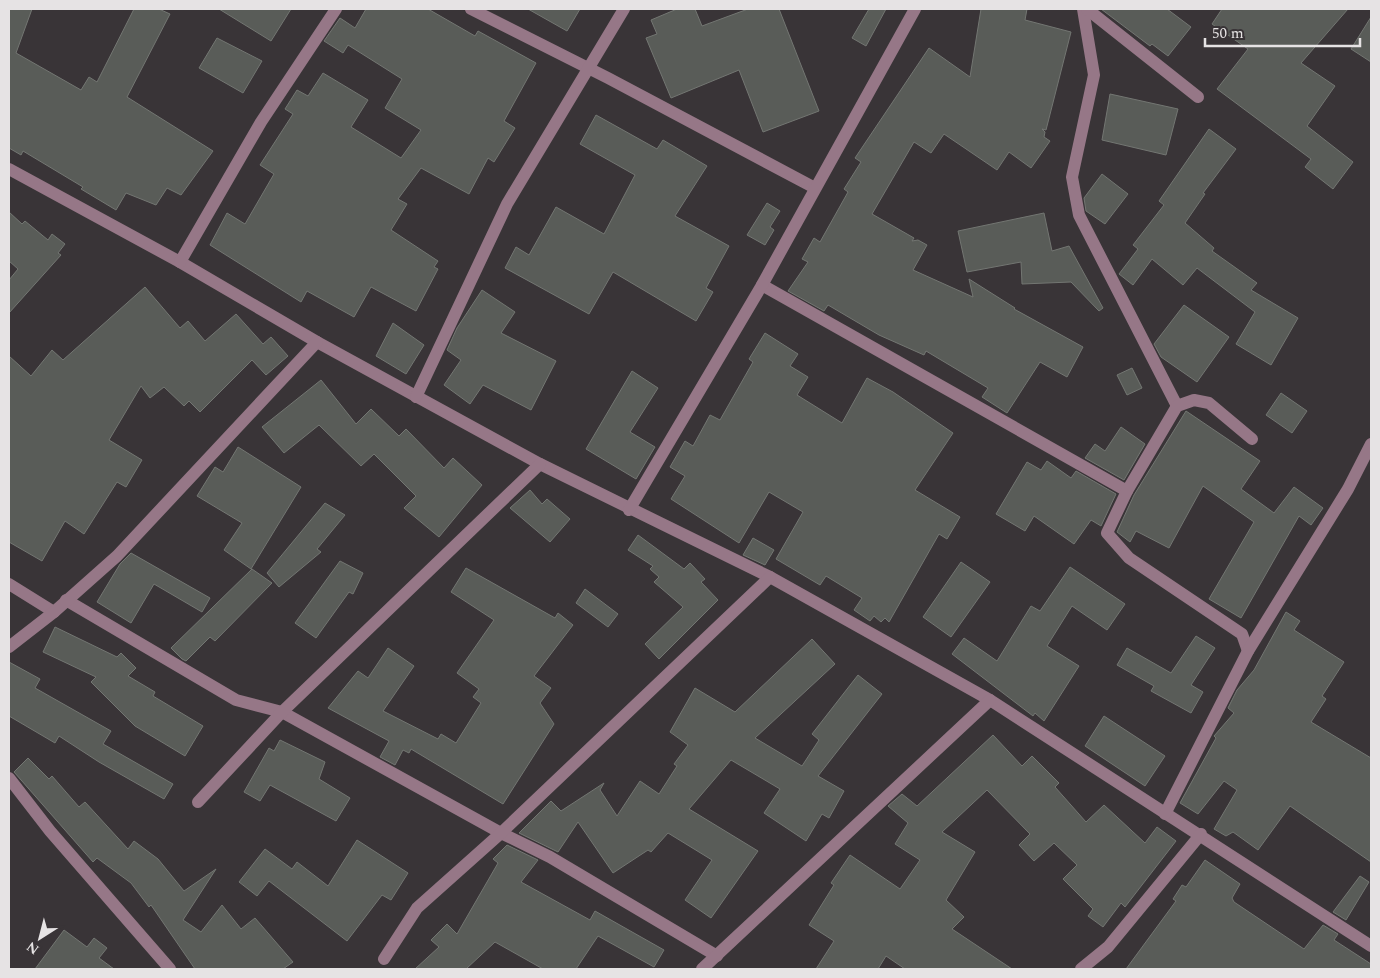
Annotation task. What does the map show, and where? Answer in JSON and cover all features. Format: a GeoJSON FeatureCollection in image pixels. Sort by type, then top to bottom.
{"type":"FeatureCollection","features":[{"type":"Feature","properties":{"kind":"street"},"geometry":{"type":"LineString","coordinates":[[180,262],[260,122],[336,9]]}},
{"type":"Feature","properties":{"kind":"street"},"geometry":{"type":"LineString","coordinates":[[471,9],[590,68],[815,188]]}},
{"type":"Feature","properties":{"kind":"street"},"geometry":{"type":"LineString","coordinates":[[416,397],[507,204],[624,9]]}},
{"type":"Feature","properties":{"kind":"street"},"geometry":{"type":"LineString","coordinates":[[629,510],[762,285],[915,9]]}},
{"type":"Feature","properties":{"kind":"street"},"geometry":{"type":"LineString","coordinates":[[1083,9],[1094,75],[1072,177],[1079,215],[1177,406]]}},
{"type":"Feature","properties":{"kind":"street"},"geometry":{"type":"LineString","coordinates":[[1087,9],[1198,97]]}},
{"type":"Feature","properties":{"kind":"street"},"geometry":{"type":"LineString","coordinates":[[9,169],[180,262],[416,397],[629,510],[770,577],[990,700],[1165,814],[1201,834],[1371,946]]}},
{"type":"Feature","properties":{"kind":"street"},"geometry":{"type":"LineString","coordinates":[[762,285],[1128,491]]}},
{"type":"Feature","properties":{"kind":"street"},"geometry":{"type":"LineString","coordinates":[[9,648],[54,612],[117,556],[317,342]]}},
{"type":"Feature","properties":{"kind":"street"},"geometry":{"type":"LineString","coordinates":[[1248,651],[1242,634],[1129,558],[1107,533],[1128,491],[1177,406],[1194,400],[1209,403],[1252,439]]}},
{"type":"Feature","properties":{"kind":"street"},"geometry":{"type":"LineString","coordinates":[[1165,814],[1248,651],[1348,489],[1371,444]]}},
{"type":"Feature","properties":{"kind":"street"},"geometry":{"type":"LineString","coordinates":[[198,802],[282,712],[540,464]]}},
{"type":"Feature","properties":{"kind":"street"},"geometry":{"type":"LineString","coordinates":[[384,959],[417,908],[501,833],[770,577]]}},
{"type":"Feature","properties":{"kind":"street"},"geometry":{"type":"LineString","coordinates":[[9,584],[54,612]]}},
{"type":"Feature","properties":{"kind":"street"},"geometry":{"type":"LineString","coordinates":[[66,600],[236,700],[282,712],[501,833],[550,857],[717,956]]}},
{"type":"Feature","properties":{"kind":"street"},"geometry":{"type":"LineString","coordinates":[[702,969],[990,700]]}},
{"type":"Feature","properties":{"kind":"street"},"geometry":{"type":"LineString","coordinates":[[9,778],[50,831],[170,969]]}},
{"type":"Feature","properties":{"kind":"street"},"geometry":{"type":"LineString","coordinates":[[1081,969],[1108,947],[1201,834]]}},
{"type":"Feature","properties":{"kind":"building"},"geometry":{"type":"Polygon","coordinates":[[[9,9],[32,9],[16,53],[81,90],[89,77],[97,82],[134,9],[159,9],[170,14],[127,97],[213,151],[181,195],[167,188],[156,205],[126,193],[116,210],[81,189],[83,187],[23,151],[21,155],[9,148],[9,9]]]}},
{"type":"Feature","properties":{"kind":"building"},"geometry":{"type":"Polygon","coordinates":[[[219,9],[291,9],[271,41],[219,9]]]}},
{"type":"Feature","properties":{"kind":"building"},"geometry":{"type":"Polygon","coordinates":[[[366,9],[428,9],[475,36],[478,31],[536,63],[504,121],[515,128],[494,162],[488,158],[469,194],[421,168],[398,199],[407,204],[391,230],[438,261],[434,267],[438,269],[416,311],[371,287],[354,317],[307,291],[301,302],[210,245],[227,213],[245,224],[274,174],[260,165],[293,114],[285,109],[297,90],[308,96],[323,73],[368,100],[351,127],[401,158],[421,130],[385,108],[402,79],[348,45],[343,53],[324,41],[340,18],[355,28],[366,9]]]}},
{"type":"Feature","properties":{"kind":"building"},"geometry":{"type":"Polygon","coordinates":[[[528,9],[580,9],[567,31],[528,9]]]}},
{"type":"Feature","properties":{"kind":"building"},"geometry":{"type":"Polygon","coordinates":[[[677,9],[695,9],[702,26],[748,9],[779,9],[819,111],[763,132],[739,70],[671,98],[646,38],[657,34],[651,20],[677,9]]]}},
{"type":"Feature","properties":{"kind":"building"},"geometry":{"type":"Polygon","coordinates":[[[869,9],[886,9],[866,46],[852,38],[869,9]]]}},
{"type":"Feature","properties":{"kind":"building"},"geometry":{"type":"Polygon","coordinates":[[[981,9],[1027,9],[1025,20],[1071,32],[1046,130],[1042,129],[1045,132],[1044,137],[1050,141],[1031,168],[1009,152],[997,170],[944,134],[931,153],[914,142],[872,214],[914,238],[912,241],[918,240],[927,245],[913,270],[973,297],[969,279],[1014,309],[1083,347],[1067,377],[1040,362],[1007,413],[982,397],[988,388],[926,351],[924,355],[879,335],[828,305],[824,311],[788,291],[808,262],[802,259],[814,238],[820,242],[848,192],[844,189],[861,162],[855,158],[929,48],[970,77],[981,9]]]}},
{"type":"Feature","properties":{"kind":"building"},"geometry":{"type":"Polygon","coordinates":[[[1101,9],[1167,9],[1191,27],[1168,56],[1152,44],[1150,46],[1101,9]]]}},
{"type":"Feature","properties":{"kind":"building"},"geometry":{"type":"Polygon","coordinates":[[[1222,9],[1348,9],[1301,63],[1335,86],[1307,126],[1353,162],[1333,189],[1305,167],[1311,159],[1217,89],[1248,49],[1212,24],[1222,9]]]}},
{"type":"Feature","properties":{"kind":"building"},"geometry":{"type":"Polygon","coordinates":[[[1371,17],[1371,62],[1351,49],[1371,17]]]}},
{"type":"Feature","properties":{"kind":"building"},"geometry":{"type":"Polygon","coordinates":[[[217,38],[262,61],[243,93],[199,68],[217,38]]]}},
{"type":"Feature","properties":{"kind":"building"},"geometry":{"type":"Polygon","coordinates":[[[1110,94],[1178,109],[1166,155],[1102,140],[1110,94]]]}},
{"type":"Feature","properties":{"kind":"building"},"geometry":{"type":"Polygon","coordinates":[[[596,115],[657,149],[663,140],[707,166],[675,216],[729,246],[706,288],[713,292],[696,321],[613,272],[589,314],[505,268],[516,247],[529,255],[556,207],[604,234],[635,175],[580,144],[596,115]]]}},
{"type":"Feature","properties":{"kind":"building"},"geometry":{"type":"Polygon","coordinates":[[[1209,129],[1236,149],[1203,193],[1205,194],[1185,223],[1214,248],[1212,251],[1257,283],[1251,290],[1298,318],[1271,365],[1236,344],[1255,312],[1197,268],[1183,285],[1152,259],[1133,285],[1119,274],[1138,249],[1133,245],[1164,205],[1159,201],[1209,129]]]}},
{"type":"Feature","properties":{"kind":"building"},"geometry":{"type":"Polygon","coordinates":[[[1102,174],[1128,194],[1105,224],[1086,211],[1084,198],[1102,174]]]}},
{"type":"Feature","properties":{"kind":"building"},"geometry":{"type":"Polygon","coordinates":[[[767,203],[780,211],[770,227],[774,230],[765,245],[747,235],[767,203]]]}},
{"type":"Feature","properties":{"kind":"building"},"geometry":{"type":"Polygon","coordinates":[[[9,212],[22,224],[25,221],[48,240],[52,234],[65,244],[58,253],[61,255],[9,313],[9,280],[18,269],[9,261],[9,212]]]}},
{"type":"Feature","properties":{"kind":"building"},"geometry":{"type":"Polygon","coordinates":[[[1044,213],[1052,251],[1069,246],[1103,308],[1099,311],[1071,282],[1022,284],[1021,262],[967,272],[958,231],[1044,213]]]}},
{"type":"Feature","properties":{"kind":"building"},"geometry":{"type":"Polygon","coordinates":[[[145,287],[180,328],[188,321],[205,341],[236,314],[263,344],[271,337],[288,356],[266,375],[252,360],[200,412],[189,401],[184,406],[164,387],[150,398],[141,386],[109,440],[142,460],[126,487],[117,482],[84,534],[65,521],[42,561],[9,542],[9,356],[31,376],[52,350],[63,360],[145,287]]]}},
{"type":"Feature","properties":{"kind":"building"},"geometry":{"type":"Polygon","coordinates":[[[482,290],[515,312],[501,333],[556,361],[531,410],[483,385],[470,404],[444,385],[461,360],[447,350],[457,328],[482,290]]]}},
{"type":"Feature","properties":{"kind":"building"},"geometry":{"type":"Polygon","coordinates":[[[1184,305],[1229,337],[1197,382],[1161,357],[1154,344],[1184,305]]]}},
{"type":"Feature","properties":{"kind":"building"},"geometry":{"type":"Polygon","coordinates":[[[393,323],[424,345],[406,374],[376,356],[393,323]]]}},
{"type":"Feature","properties":{"kind":"building"},"geometry":{"type":"Polygon","coordinates":[[[765,333],[798,354],[790,366],[808,377],[797,395],[842,423],[867,378],[893,392],[953,433],[915,490],[960,517],[947,539],[939,534],[889,622],[885,618],[881,622],[874,616],[870,621],[854,610],[862,598],[826,576],[820,585],[776,559],[803,512],[769,492],[739,543],[671,499],[685,476],[670,467],[685,441],[693,446],[710,415],[720,420],[753,362],[749,359],[765,333]]]}},
{"type":"Feature","properties":{"kind":"building"},"geometry":{"type":"Polygon","coordinates":[[[1132,368],[1142,388],[1127,395],[1117,375],[1132,368]]]}},
{"type":"Feature","properties":{"kind":"building"},"geometry":{"type":"Polygon","coordinates":[[[632,371],[658,388],[630,432],[655,447],[636,479],[586,449],[632,371]]]}},
{"type":"Feature","properties":{"kind":"building"},"geometry":{"type":"Polygon","coordinates":[[[321,380],[356,424],[371,409],[399,436],[406,429],[444,468],[453,458],[482,485],[439,537],[404,508],[416,496],[374,454],[361,466],[319,425],[284,453],[262,427],[321,380]]]}},
{"type":"Feature","properties":{"kind":"building"},"geometry":{"type":"Polygon","coordinates":[[[1281,393],[1307,411],[1292,433],[1266,415],[1281,393]]]}},
{"type":"Feature","properties":{"kind":"building"},"geometry":{"type":"Polygon","coordinates":[[[1186,411],[1260,461],[1241,489],[1274,513],[1294,487],[1323,508],[1311,525],[1299,516],[1241,618],[1209,599],[1254,522],[1203,486],[1169,548],[1136,531],[1130,542],[1117,532],[1134,495],[1186,411]]]}},
{"type":"Feature","properties":{"kind":"building"},"geometry":{"type":"Polygon","coordinates":[[[1121,427],[1145,444],[1124,480],[1085,458],[1095,444],[1105,451],[1121,427]]]}},
{"type":"Feature","properties":{"kind":"building"},"geometry":{"type":"Polygon","coordinates":[[[238,447],[301,487],[251,569],[224,550],[242,523],[197,496],[215,467],[223,472],[238,447]]]}},
{"type":"Feature","properties":{"kind":"building"},"geometry":{"type":"Polygon","coordinates":[[[1047,461],[1071,478],[1076,471],[1116,494],[1101,526],[1091,520],[1074,544],[1034,516],[1025,531],[996,514],[1027,462],[1041,470],[1047,461]]]}},
{"type":"Feature","properties":{"kind":"building"},"geometry":{"type":"Polygon","coordinates":[[[530,490],[542,504],[547,499],[570,519],[550,542],[510,508],[530,490]]]}},
{"type":"Feature","properties":{"kind":"building"},"geometry":{"type":"Polygon","coordinates":[[[325,503],[345,515],[317,549],[321,552],[279,587],[267,573],[325,503]]]}},
{"type":"Feature","properties":{"kind":"building"},"geometry":{"type":"Polygon","coordinates":[[[638,535],[684,569],[690,563],[705,579],[701,582],[718,600],[659,659],[645,644],[683,607],[654,582],[659,577],[650,569],[653,566],[628,550],[638,535]]]}},
{"type":"Feature","properties":{"kind":"building"},"geometry":{"type":"Polygon","coordinates":[[[753,538],[774,550],[765,565],[743,555],[753,538]]]}},
{"type":"Feature","properties":{"kind":"building"},"geometry":{"type":"Polygon","coordinates":[[[131,553],[210,598],[202,612],[154,584],[131,623],[97,602],[120,564],[131,553]]]}},
{"type":"Feature","properties":{"kind":"building"},"geometry":{"type":"Polygon","coordinates":[[[340,561],[363,573],[353,594],[349,592],[316,638],[295,623],[340,561]]]}},
{"type":"Feature","properties":{"kind":"building"},"geometry":{"type":"Polygon","coordinates":[[[961,562],[990,582],[951,637],[923,617],[961,562]]]}},
{"type":"Feature","properties":{"kind":"building"},"geometry":{"type":"Polygon","coordinates":[[[1070,567],[1125,604],[1107,630],[1072,606],[1047,646],[1079,666],[1044,721],[1035,713],[1033,716],[952,654],[964,638],[997,661],[1031,606],[1040,611],[1070,567]]]}},
{"type":"Feature","properties":{"kind":"building"},"geometry":{"type":"Polygon","coordinates":[[[466,568],[555,618],[558,613],[573,625],[534,676],[551,688],[540,703],[554,724],[503,804],[411,749],[409,753],[403,750],[395,765],[380,757],[389,741],[328,708],[358,671],[368,678],[388,648],[414,666],[383,711],[438,739],[441,734],[456,743],[481,703],[473,697],[479,689],[457,673],[494,620],[451,592],[466,568]]]}},
{"type":"Feature","properties":{"kind":"building"},"geometry":{"type":"Polygon","coordinates":[[[252,569],[272,583],[215,641],[210,637],[186,661],[182,659],[171,648],[252,569]]]}},
{"type":"Feature","properties":{"kind":"building"},"geometry":{"type":"Polygon","coordinates":[[[585,589],[618,614],[608,627],[576,603],[585,589]]]}},
{"type":"Feature","properties":{"kind":"building"},"geometry":{"type":"Polygon","coordinates":[[[1286,612],[1300,621],[1294,630],[1344,662],[1322,696],[1326,699],[1311,722],[1371,758],[1371,862],[1290,806],[1258,850],[1233,832],[1226,836],[1214,829],[1237,790],[1224,781],[1198,814],[1180,803],[1216,738],[1214,736],[1234,713],[1228,708],[1237,690],[1254,670],[1286,612]]]}},
{"type":"Feature","properties":{"kind":"building"},"geometry":{"type":"Polygon","coordinates":[[[55,627],[117,657],[121,653],[136,668],[128,676],[155,692],[153,696],[203,726],[185,756],[135,726],[91,682],[96,677],[43,652],[55,627]]]}},
{"type":"Feature","properties":{"kind":"building"},"geometry":{"type":"Polygon","coordinates":[[[1196,636],[1215,648],[1191,685],[1203,692],[1191,713],[1151,691],[1154,686],[1117,665],[1127,648],[1171,673],[1196,636]]]}},
{"type":"Feature","properties":{"kind":"building"},"geometry":{"type":"Polygon","coordinates":[[[812,639],[835,664],[755,738],[802,766],[819,740],[812,734],[858,675],[882,694],[818,776],[844,791],[829,818],[822,814],[806,841],[764,813],[780,789],[731,760],[689,809],[758,851],[711,918],[685,900],[712,860],[668,833],[651,852],[648,850],[613,873],[578,822],[558,852],[519,833],[551,801],[561,811],[604,783],[600,790],[617,816],[640,781],[659,794],[677,766],[674,764],[688,745],[670,732],[695,688],[735,712],[812,639]]]}},
{"type":"Feature","properties":{"kind":"building"},"geometry":{"type":"Polygon","coordinates":[[[9,662],[40,679],[35,688],[111,731],[103,744],[173,784],[164,799],[99,762],[59,736],[55,743],[9,716],[9,662]]]}},
{"type":"Feature","properties":{"kind":"building"},"geometry":{"type":"Polygon","coordinates":[[[1104,716],[1165,756],[1145,786],[1085,746],[1104,716]]]}},
{"type":"Feature","properties":{"kind":"building"},"geometry":{"type":"Polygon","coordinates":[[[993,735],[1022,766],[1032,756],[1059,783],[1055,787],[1086,822],[1104,805],[1145,843],[1157,827],[1176,841],[1125,907],[1121,903],[1103,927],[1088,916],[1093,909],[1063,879],[1077,865],[1054,843],[1034,861],[1019,845],[1030,834],[987,790],[942,832],[975,852],[946,900],[964,917],[952,929],[1012,969],[905,969],[886,956],[878,969],[816,969],[834,941],[809,925],[834,885],[831,883],[850,855],[900,889],[920,860],[895,844],[908,823],[888,806],[902,794],[917,806],[993,735]]]}},
{"type":"Feature","properties":{"kind":"building"},"geometry":{"type":"Polygon","coordinates":[[[280,740],[325,762],[319,779],[350,798],[336,821],[270,785],[260,801],[244,792],[269,748],[274,751],[280,740]]]}},
{"type":"Feature","properties":{"kind":"building"},"geometry":{"type":"Polygon","coordinates":[[[28,758],[49,779],[52,776],[79,807],[85,802],[128,849],[134,841],[158,859],[184,891],[216,869],[183,920],[201,932],[222,905],[241,929],[255,918],[293,962],[283,969],[195,969],[151,905],[149,907],[131,883],[97,858],[93,862],[14,772],[28,758]]]}},
{"type":"Feature","properties":{"kind":"building"},"geometry":{"type":"Polygon","coordinates":[[[357,840],[408,873],[391,900],[382,895],[347,941],[269,881],[257,896],[239,882],[265,849],[292,869],[297,862],[328,886],[357,840]]]}},
{"type":"Feature","properties":{"kind":"building"},"geometry":{"type":"Polygon","coordinates":[[[507,845],[538,860],[521,882],[590,920],[595,911],[664,950],[654,967],[598,936],[576,969],[543,969],[495,942],[466,969],[415,969],[439,947],[431,940],[447,924],[457,934],[498,863],[493,859],[507,845]]]}},
{"type":"Feature","properties":{"kind":"building"},"geometry":{"type":"Polygon","coordinates":[[[1205,860],[1240,884],[1232,898],[1234,902],[1304,949],[1323,925],[1338,934],[1334,940],[1371,964],[1371,969],[1126,969],[1176,901],[1173,899],[1182,885],[1186,887],[1205,860]]]}},
{"type":"Feature","properties":{"kind":"building"},"geometry":{"type":"Polygon","coordinates":[[[1360,876],[1369,882],[1346,920],[1333,912],[1360,876]]]}},
{"type":"Feature","properties":{"kind":"building"},"geometry":{"type":"Polygon","coordinates":[[[64,930],[87,947],[94,938],[107,948],[99,958],[114,969],[35,969],[64,930]]]}}]}
